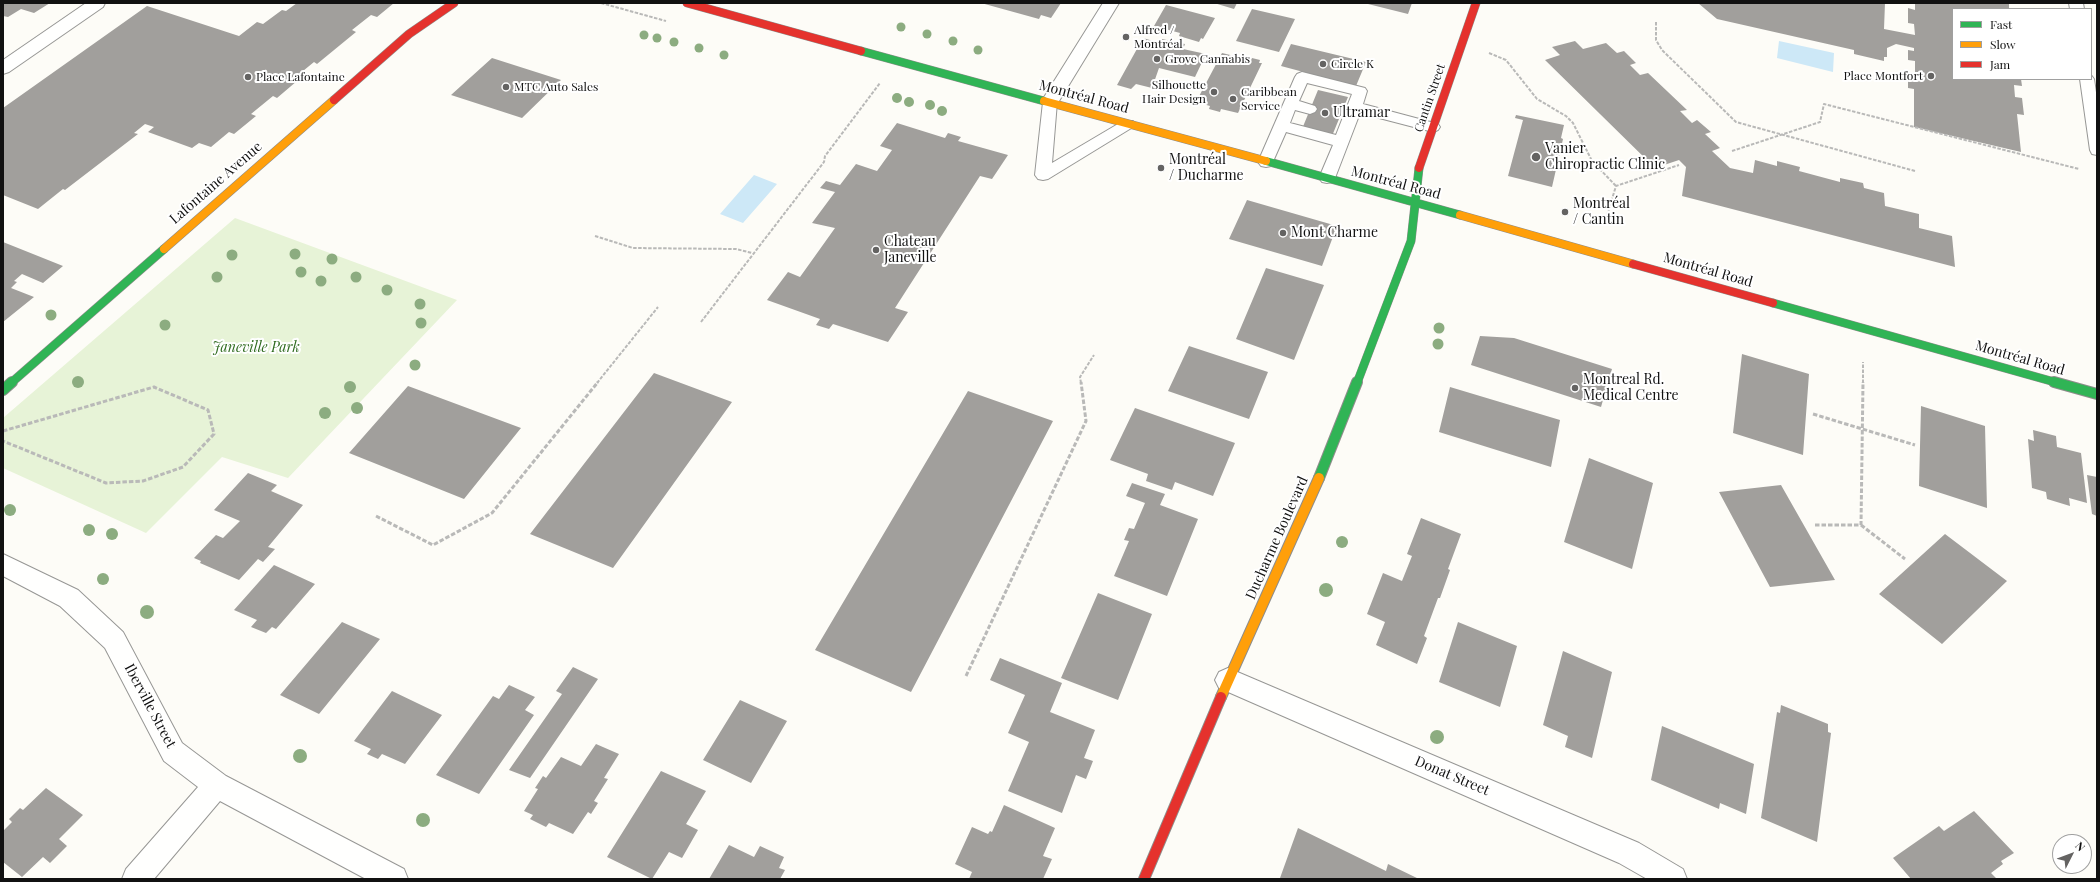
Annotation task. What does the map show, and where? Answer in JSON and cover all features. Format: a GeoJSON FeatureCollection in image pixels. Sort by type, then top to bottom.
{"type":"FeatureCollection","features":[{"type":"Feature","properties":{"kind":"street"},"geometry":{"type":"LineString","coordinates":[[3,68],[97,3]]}},
{"type":"Feature","properties":{"kind":"street","name":"Lafontaine Avenue"},"geometry":{"type":"LineString","coordinates":[[3,390],[397,44],[427,20],[454,3]]}},
{"type":"Feature","properties":{"kind":"street","name":"Montréal Road"},"geometry":{"type":"LineString","coordinates":[[687,3],[1414,202],[2097,394]]}},
{"type":"Feature","properties":{"kind":"street"},"geometry":{"type":"LineString","coordinates":[[1050,102],[1111,3]]}},
{"type":"Feature","properties":{"kind":"street","name":"Cantin Street"},"geometry":{"type":"LineString","coordinates":[[1414,202],[1419,167],[1476,3]]}},
{"type":"Feature","properties":{"kind":"street","name":"Ducharme Boulevard"},"geometry":{"type":"LineString","coordinates":[[1144,879],[1228,680],[1328,458],[1393,292],[1411,241],[1414,202]]}},
{"type":"Feature","properties":{"kind":"street","name":"Iberville Street"},"geometry":{"type":"LineString","coordinates":[[3,564],[69,598],[114,640],[174,752],[217,785],[394,879]]}},
{"type":"Feature","properties":{"kind":"street","name":"Donat Street"},"geometry":{"type":"LineString","coordinates":[[1228,680],[1629,853],[1673,879]]}},
{"type":"Feature","properties":{"kind":"street"},"geometry":{"type":"LineString","coordinates":[[136,879],[217,785]]}},
{"type":"Feature","properties":{"kind":"lane"},"geometry":{"type":"LineString","coordinates":[[1266,162],[1302,77],[1360,91],[1348,114],[1342,142],[1327,178]]}},
{"type":"Feature","properties":{"kind":"lane"},"geometry":{"type":"LineString","coordinates":[[2087,80],[2097,150]]}},
{"type":"Feature","properties":{"kind":"lane"},"geometry":{"type":"LineString","coordinates":[[1050,102],[1043,176],[1128,124]]}},
{"type":"Feature","properties":{"kind":"lane"},"geometry":{"type":"LineString","coordinates":[[1291,104],[1310,109]]}},
{"type":"Feature","properties":{"kind":"lane"},"geometry":{"type":"LineString","coordinates":[[1348,114],[1433,127]]}},
{"type":"Feature","properties":{"kind":"lane"},"geometry":{"type":"LineString","coordinates":[[1281,126],[1342,142]]}},
{"type":"Feature","properties":{"kind":"path"},"geometry":{"type":"LineString","coordinates":[[1656,22],[1656,40],[1662,50],[1736,122],[1915,171]]}},
{"type":"Feature","properties":{"kind":"path"},"geometry":{"type":"LineString","coordinates":[[1489,54],[1506,60],[1537,99],[1566,116],[1573,123],[1592,161],[1616,186]]}},
{"type":"Feature","properties":{"kind":"path"},"geometry":{"type":"LineString","coordinates":[[701,322],[752,253],[824,162],[825,156],[883,80]]}},
{"type":"Feature","properties":{"kind":"path"},"geometry":{"type":"LineString","coordinates":[[1732,151],[1820,122],[1824,104],[2083,170]]}},
{"type":"Feature","properties":{"kind":"path"},"geometry":{"type":"LineString","coordinates":[[1616,186],[1679,165]]}},
{"type":"Feature","properties":{"kind":"path"},"geometry":{"type":"LineString","coordinates":[[1604,225],[1616,186]]}},
{"type":"Feature","properties":{"kind":"path"},"geometry":{"type":"LineString","coordinates":[[595,236],[633,248],[736,249],[752,253]]}},
{"type":"Feature","properties":{"kind":"path"},"geometry":{"type":"LineString","coordinates":[[376,516],[432,545],[492,513],[658,307]]}},
{"type":"Feature","properties":{"kind":"path"},"geometry":{"type":"LineString","coordinates":[[966,676],[1086,421],[1080,377],[1094,355]]}},
{"type":"Feature","properties":{"kind":"path"},"geometry":{"type":"LineString","coordinates":[[1861,525],[1863,362]]}},
{"type":"Feature","properties":{"kind":"path"},"geometry":{"type":"LineString","coordinates":[[3,431],[115,397],[154,387],[208,410],[214,434],[183,467],[136,482],[106,482],[3,440]]}},
{"type":"Feature","properties":{"kind":"path"},"geometry":{"type":"LineString","coordinates":[[1813,414],[1915,446]]}},
{"type":"Feature","properties":{"kind":"path"},"geometry":{"type":"LineString","coordinates":[[1815,525],[1861,525],[1905,559]]}},
{"type":"Feature","properties":{"kind":"green space","name":"Janeville Park"},"geometry":{"type":"Polygon","coordinates":[[[235,218],[457,300],[288,478],[222,457],[146,533],[3,468],[3,418],[235,218]]]}},
{"type":"Feature","properties":{"kind":"water"},"geometry":{"type":"Polygon","coordinates":[[[1779,41],[1834,53],[1833,72],[1777,58],[1779,41]]]}},
{"type":"Feature","properties":{"kind":"water"},"geometry":{"type":"Polygon","coordinates":[[[754,175],[777,184],[743,223],[720,214],[754,175]]]}},
{"type":"Feature","properties":{"kind":"building"},"geometry":{"type":"Polygon","coordinates":[[[3,3],[50,3],[34,13],[21,9],[8,17],[3,16],[3,3]]]}},
{"type":"Feature","properties":{"kind":"building"},"geometry":{"type":"Polygon","coordinates":[[[297,3],[394,3],[377,17],[371,15],[352,30],[356,32],[317,64],[314,62],[292,80],[297,81],[277,98],[273,96],[251,114],[256,116],[234,134],[229,132],[211,147],[199,143],[192,148],[148,132],[154,127],[145,124],[134,133],[138,134],[38,209],[3,195],[3,108],[147,6],[239,36],[257,22],[263,24],[282,10],[286,11],[297,3]]]}},
{"type":"Feature","properties":{"kind":"building"},"geometry":{"type":"Polygon","coordinates":[[[981,3],[1061,3],[1051,18],[1041,15],[1039,19],[981,3]]]}},
{"type":"Feature","properties":{"kind":"building"},"geometry":{"type":"Polygon","coordinates":[[[1214,3],[1237,3],[1234,9],[1214,3]]]}},
{"type":"Feature","properties":{"kind":"building"},"geometry":{"type":"Polygon","coordinates":[[[1364,3],[1412,3],[1408,14],[1364,3]]]}},
{"type":"Feature","properties":{"kind":"building"},"geometry":{"type":"Polygon","coordinates":[[[1698,3],[1885,3],[1884,29],[1915,35],[1914,24],[1908,23],[1908,8],[1915,10],[1915,3],[2009,3],[2009,8],[1952,8],[1952,80],[2021,80],[2022,86],[2014,85],[2015,97],[2022,98],[2024,115],[2017,114],[2021,152],[1914,127],[1914,89],[1908,88],[1908,72],[1915,74],[1915,61],[1908,60],[1908,50],[1914,51],[1914,48],[1896,44],[1887,48],[1887,57],[1884,57],[1884,61],[1854,54],[1854,50],[1717,19],[1698,3]]]}},
{"type":"Feature","properties":{"kind":"building"},"geometry":{"type":"Polygon","coordinates":[[[1166,5],[1215,18],[1203,39],[1201,38],[1199,42],[1179,36],[1180,33],[1154,26],[1166,5]]]}},
{"type":"Feature","properties":{"kind":"building"},"geometry":{"type":"Polygon","coordinates":[[[1252,9],[1295,19],[1279,52],[1236,41],[1252,9]]]}},
{"type":"Feature","properties":{"kind":"building"},"geometry":{"type":"Polygon","coordinates":[[[1143,38],[1160,43],[1162,39],[1185,44],[1183,49],[1206,54],[1195,77],[1159,68],[1152,88],[1136,84],[1131,89],[1117,85],[1143,38]]]}},
{"type":"Feature","properties":{"kind":"building"},"geometry":{"type":"Polygon","coordinates":[[[1575,41],[1583,49],[1606,43],[1617,53],[1624,51],[1636,63],[1630,65],[1640,75],[1648,73],[1687,110],[1680,111],[1692,123],[1697,120],[1711,132],[1705,134],[1720,148],[1712,151],[1730,168],[1753,173],[1755,160],[1777,166],[1777,161],[1800,167],[1799,171],[1840,182],[1840,178],[1863,183],[1864,188],[1884,193],[1885,206],[1919,214],[1919,228],[1952,236],[1955,267],[1682,196],[1686,167],[1679,160],[1655,168],[1545,60],[1560,55],[1552,47],[1575,41]]]}},
{"type":"Feature","properties":{"kind":"building","name":"Circle K"},"geometry":{"type":"Polygon","coordinates":[[[1291,44],[1366,62],[1356,86],[1281,66],[1291,44]]]}},
{"type":"Feature","properties":{"kind":"building"},"geometry":{"type":"Polygon","coordinates":[[[1222,53],[1251,60],[1252,58],[1260,60],[1259,63],[1262,63],[1238,113],[1221,109],[1220,112],[1209,109],[1210,106],[1196,102],[1222,53]]]}},
{"type":"Feature","properties":{"kind":"building","name":"MTC Auto Sales"},"geometry":{"type":"Polygon","coordinates":[[[492,58],[561,80],[522,118],[451,95],[492,58]]]}},
{"type":"Feature","properties":{"kind":"building","name":"Ultramar"},"geometry":{"type":"Polygon","coordinates":[[[1318,90],[1348,97],[1332,136],[1302,129],[1318,90]]]}},
{"type":"Feature","properties":{"kind":"building","name":"Vanier Chiropractic Clinic"},"geometry":{"type":"Polygon","coordinates":[[[1516,115],[1564,125],[1561,138],[1563,139],[1552,187],[1508,176],[1523,120],[1515,118],[1516,115]]]}},
{"type":"Feature","properties":{"kind":"building","name":"Chateau Janeville"},"geometry":{"type":"Polygon","coordinates":[[[897,123],[945,138],[948,133],[961,137],[958,141],[1008,155],[992,179],[980,176],[895,308],[908,312],[888,342],[833,324],[829,329],[816,325],[820,319],[767,300],[788,272],[800,277],[835,228],[812,223],[835,192],[820,188],[826,181],[840,185],[856,164],[877,171],[892,150],[880,146],[897,123]]]}},
{"type":"Feature","properties":{"kind":"building","name":"Mont Charme"},"geometry":{"type":"Polygon","coordinates":[[[1247,200],[1337,226],[1322,266],[1229,239],[1247,200]]]}},
{"type":"Feature","properties":{"kind":"building"},"geometry":{"type":"Polygon","coordinates":[[[3,242],[63,266],[43,283],[22,274],[14,281],[17,282],[11,288],[34,297],[3,322],[3,242]]]}},
{"type":"Feature","properties":{"kind":"building"},"geometry":{"type":"Polygon","coordinates":[[[1266,268],[1324,285],[1294,360],[1236,339],[1266,268]]]}},
{"type":"Feature","properties":{"kind":"building","name":"Montreal Rd. Medical Centre"},"geometry":{"type":"Polygon","coordinates":[[[1480,336],[1514,338],[1612,369],[1601,407],[1471,365],[1480,336]]]}},
{"type":"Feature","properties":{"kind":"building"},"geometry":{"type":"Polygon","coordinates":[[[1189,346],[1268,372],[1249,419],[1168,391],[1189,346]]]}},
{"type":"Feature","properties":{"kind":"building"},"geometry":{"type":"Polygon","coordinates":[[[1742,354],[1809,374],[1803,455],[1733,433],[1742,354]]]}},
{"type":"Feature","properties":{"kind":"building"},"geometry":{"type":"Polygon","coordinates":[[[654,373],[732,402],[613,568],[530,534],[654,373]]]}},
{"type":"Feature","properties":{"kind":"building"},"geometry":{"type":"Polygon","coordinates":[[[408,386],[521,428],[464,499],[349,453],[408,386]]]}},
{"type":"Feature","properties":{"kind":"building"},"geometry":{"type":"Polygon","coordinates":[[[1450,387],[1560,420],[1551,467],[1439,432],[1450,387]]]}},
{"type":"Feature","properties":{"kind":"building"},"geometry":{"type":"Polygon","coordinates":[[[968,391],[1053,421],[911,692],[815,650],[968,391]]]}},
{"type":"Feature","properties":{"kind":"building"},"geometry":{"type":"Polygon","coordinates":[[[1921,406],[1985,426],[1987,508],[1919,486],[1921,406]]]}},
{"type":"Feature","properties":{"kind":"building"},"geometry":{"type":"Polygon","coordinates":[[[1135,408],[1235,443],[1213,496],[1175,482],[1172,490],[1146,481],[1148,474],[1110,460],[1135,408]]]}},
{"type":"Feature","properties":{"kind":"building"},"geometry":{"type":"Polygon","coordinates":[[[2033,430],[2056,436],[2057,447],[2081,453],[2087,503],[2069,498],[2070,506],[2047,499],[2046,492],[2032,488],[2028,439],[2034,441],[2033,430]]]}},
{"type":"Feature","properties":{"kind":"building"},"geometry":{"type":"Polygon","coordinates":[[[1589,458],[1653,483],[1632,569],[1564,542],[1589,458]]]}},
{"type":"Feature","properties":{"kind":"building"},"geometry":{"type":"Polygon","coordinates":[[[248,473],[277,485],[271,491],[303,505],[268,547],[275,549],[263,562],[258,559],[239,580],[200,563],[201,561],[194,558],[216,535],[223,538],[240,521],[214,510],[248,473]]]}},
{"type":"Feature","properties":{"kind":"building"},"geometry":{"type":"Polygon","coordinates":[[[2087,475],[2097,477],[2097,516],[2092,514],[2087,475]]]}},
{"type":"Feature","properties":{"kind":"building"},"geometry":{"type":"Polygon","coordinates":[[[1132,483],[1165,494],[1160,505],[1198,519],[1167,596],[1114,576],[1129,541],[1124,540],[1129,528],[1134,529],[1145,503],[1126,496],[1132,483]]]}},
{"type":"Feature","properties":{"kind":"building"},"geometry":{"type":"Polygon","coordinates":[[[1781,485],[1835,580],[1770,587],[1719,492],[1781,485]]]}},
{"type":"Feature","properties":{"kind":"building"},"geometry":{"type":"Polygon","coordinates":[[[1421,518],[1461,534],[1448,569],[1450,570],[1440,598],[1438,598],[1424,636],[1427,638],[1417,664],[1376,645],[1385,622],[1367,614],[1383,573],[1402,581],[1412,556],[1407,554],[1421,518]]]}},
{"type":"Feature","properties":{"kind":"building"},"geometry":{"type":"Polygon","coordinates":[[[1945,534],[2007,581],[1942,644],[1879,594],[1945,534]]]}},
{"type":"Feature","properties":{"kind":"building"},"geometry":{"type":"Polygon","coordinates":[[[274,565],[315,584],[276,629],[272,627],[266,633],[251,627],[257,620],[234,610],[274,565]]]}},
{"type":"Feature","properties":{"kind":"building"},"geometry":{"type":"Polygon","coordinates":[[[1098,593],[1152,614],[1118,700],[1061,678],[1098,593]]]}},
{"type":"Feature","properties":{"kind":"building"},"geometry":{"type":"Polygon","coordinates":[[[342,622],[380,639],[319,714],[280,695],[342,622]]]}},
{"type":"Feature","properties":{"kind":"building"},"geometry":{"type":"Polygon","coordinates":[[[1458,622],[1517,646],[1500,707],[1439,682],[1458,622]]]}},
{"type":"Feature","properties":{"kind":"building"},"geometry":{"type":"Polygon","coordinates":[[[1563,651],[1612,672],[1592,758],[1565,747],[1568,736],[1543,725],[1563,651]]]}},
{"type":"Feature","properties":{"kind":"building"},"geometry":{"type":"Polygon","coordinates":[[[1000,658],[1062,683],[1050,712],[1095,730],[1084,758],[1093,761],[1086,779],[1076,775],[1062,813],[1008,791],[1029,742],[1008,733],[1025,695],[990,680],[1000,658]]]}},
{"type":"Feature","properties":{"kind":"building"},"geometry":{"type":"Polygon","coordinates":[[[573,667],[598,679],[530,778],[509,770],[562,694],[556,691],[573,667]]]}},
{"type":"Feature","properties":{"kind":"building"},"geometry":{"type":"Polygon","coordinates":[[[509,685],[535,697],[525,710],[534,715],[479,794],[436,775],[493,696],[499,699],[509,685]]]}},
{"type":"Feature","properties":{"kind":"building"},"geometry":{"type":"Polygon","coordinates":[[[392,691],[442,715],[405,764],[382,754],[378,759],[367,754],[371,749],[354,741],[392,691]]]}},
{"type":"Feature","properties":{"kind":"building"},"geometry":{"type":"Polygon","coordinates":[[[740,700],[787,721],[751,783],[703,760],[740,700]]]}},
{"type":"Feature","properties":{"kind":"building"},"geometry":{"type":"Polygon","coordinates":[[[1781,705],[1828,724],[1828,732],[1831,733],[1817,842],[1761,818],[1777,712],[1780,713],[1781,705]]]}},
{"type":"Feature","properties":{"kind":"building"},"geometry":{"type":"Polygon","coordinates":[[[1662,726],[1754,764],[1746,814],[1720,803],[1719,809],[1651,780],[1662,726]]]}},
{"type":"Feature","properties":{"kind":"building"},"geometry":{"type":"Polygon","coordinates":[[[596,744],[619,754],[604,778],[608,779],[594,801],[598,803],[591,814],[588,812],[573,834],[549,823],[546,827],[530,819],[533,815],[524,811],[538,789],[535,788],[543,776],[546,778],[561,757],[581,766],[596,744]]]}},
{"type":"Feature","properties":{"kind":"building"},"geometry":{"type":"Polygon","coordinates":[[[661,771],[706,791],[686,824],[698,830],[682,858],[669,852],[652,879],[607,857],[661,771]]]}},
{"type":"Feature","properties":{"kind":"building"},"geometry":{"type":"Polygon","coordinates":[[[46,788],[83,815],[59,839],[67,846],[50,863],[43,857],[22,877],[3,862],[3,831],[12,822],[9,819],[20,808],[23,810],[46,788]]]}},
{"type":"Feature","properties":{"kind":"building"},"geometry":{"type":"Polygon","coordinates":[[[1004,805],[1055,828],[1043,856],[1052,859],[1043,879],[969,879],[972,872],[955,864],[972,827],[988,834],[990,831],[992,832],[1004,805]]]}},
{"type":"Feature","properties":{"kind":"building"},"geometry":{"type":"Polygon","coordinates":[[[1974,811],[2014,853],[2001,861],[2003,864],[1991,873],[1997,879],[1911,879],[1893,858],[1939,826],[1944,831],[1974,811]]]}},
{"type":"Feature","properties":{"kind":"building"},"geometry":{"type":"Polygon","coordinates":[[[1298,828],[1386,871],[1388,864],[1419,879],[1282,879],[1280,878],[1298,828]]]}},
{"type":"Feature","properties":{"kind":"building"},"geometry":{"type":"Polygon","coordinates":[[[729,845],[754,857],[760,846],[784,857],[779,868],[785,870],[780,879],[709,879],[729,845]]]}},
{"type":"Feature","properties":{"kind":"traffic: fast"},"geometry":{"type":"LineString","coordinates":[[861,51],[1044,101]]}},
{"type":"Feature","properties":{"kind":"traffic: fast"},"geometry":{"type":"LineString","coordinates":[[1266,161],[1460,215]]}},
{"type":"Feature","properties":{"kind":"traffic: fast"},"geometry":{"type":"LineString","coordinates":[[1319,478],[1393,292],[1411,241],[1419,168]]}},
{"type":"Feature","properties":{"kind":"traffic: fast"},"geometry":{"type":"LineString","coordinates":[[3,390],[164,249]]}},
{"type":"Feature","properties":{"kind":"traffic: fast"},"geometry":{"type":"LineString","coordinates":[[1773,303],[2097,394]]}},
{"type":"Feature","properties":{"kind":"traffic: slow"},"geometry":{"type":"LineString","coordinates":[[164,249],[334,100]]}},
{"type":"Feature","properties":{"kind":"traffic: slow"},"geometry":{"type":"LineString","coordinates":[[1044,101],[1266,161]]}},
{"type":"Feature","properties":{"kind":"traffic: slow"},"geometry":{"type":"LineString","coordinates":[[1460,215],[1633,264]]}},
{"type":"Feature","properties":{"kind":"traffic: slow"},"geometry":{"type":"LineString","coordinates":[[1221,697],[1319,478]]}},
{"type":"Feature","properties":{"kind":"traffic: jam"},"geometry":{"type":"LineString","coordinates":[[334,100],[409,34],[454,3]]}},
{"type":"Feature","properties":{"kind":"traffic: jam"},"geometry":{"type":"LineString","coordinates":[[687,3],[861,51]]}},
{"type":"Feature","properties":{"kind":"traffic: jam"},"geometry":{"type":"LineString","coordinates":[[1419,168],[1476,3]]}},
{"type":"Feature","properties":{"kind":"traffic: jam"},"geometry":{"type":"LineString","coordinates":[[1633,264],[1773,303]]}},
{"type":"Feature","properties":{"kind":"traffic: jam"},"geometry":{"type":"LineString","coordinates":[[1144,879],[1221,697]]}},
{"type":"Feature","properties":{"kind":"place","name":"Alfred / Montréal"},"geometry":{"type":"Point","coordinates":[1126,37]}},
{"type":"Feature","properties":{"kind":"place","name":"Grove Cannabis"},"geometry":{"type":"Point","coordinates":[1157,59]}},
{"type":"Feature","properties":{"kind":"place","name":"Circle K"},"geometry":{"type":"Point","coordinates":[1323,64]}},
{"type":"Feature","properties":{"kind":"place","name":"Place Montfort"},"geometry":{"type":"Point","coordinates":[1931,76]}},
{"type":"Feature","properties":{"kind":"place","name":"Place Lafontaine"},"geometry":{"type":"Point","coordinates":[248,77]}},
{"type":"Feature","properties":{"kind":"place","name":"MTC Auto Sales"},"geometry":{"type":"Point","coordinates":[506,87]}},
{"type":"Feature","properties":{"kind":"place","name":"Silhouette Hair Design"},"geometry":{"type":"Point","coordinates":[1214,92]}},
{"type":"Feature","properties":{"kind":"place","name":"Caribbean Service"},"geometry":{"type":"Point","coordinates":[1233,99]}},
{"type":"Feature","properties":{"kind":"place","name":"Ultramar"},"geometry":{"type":"Point","coordinates":[1325,113]}},
{"type":"Feature","properties":{"kind":"place","name":"Vanier Chiropractic Clinic"},"geometry":{"type":"Point","coordinates":[1536,157]}},
{"type":"Feature","properties":{"kind":"place","name":"Montréal / Ducharme"},"geometry":{"type":"Point","coordinates":[1161,168]}},
{"type":"Feature","properties":{"kind":"place","name":"Montréal / Cantin"},"geometry":{"type":"Point","coordinates":[1565,212]}},
{"type":"Feature","properties":{"kind":"place","name":"Mont Charme"},"geometry":{"type":"Point","coordinates":[1283,233]}},
{"type":"Feature","properties":{"kind":"place","name":"Chateau Janeville"},"geometry":{"type":"Point","coordinates":[876,250]}},
{"type":"Feature","properties":{"kind":"place","name":"Montreal Rd. Medical Centre"},"geometry":{"type":"Point","coordinates":[1575,388]}}]}
